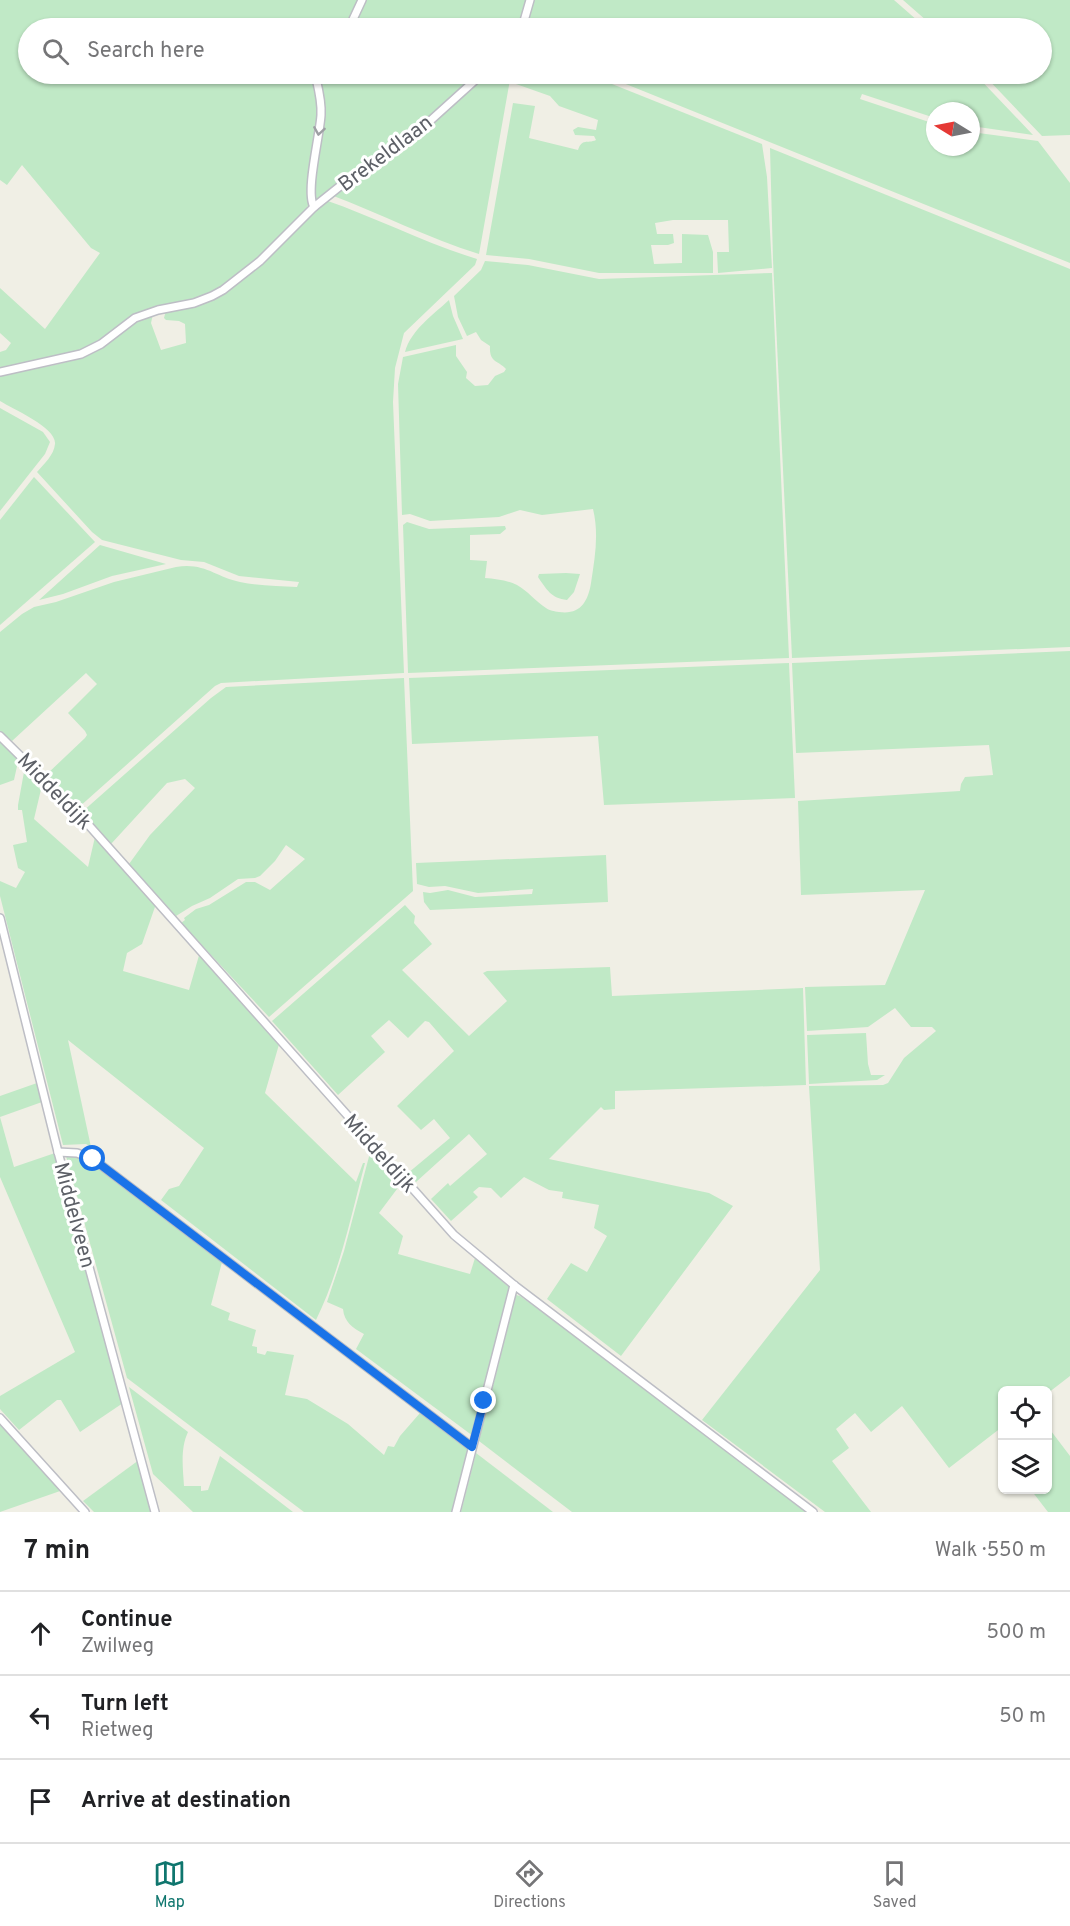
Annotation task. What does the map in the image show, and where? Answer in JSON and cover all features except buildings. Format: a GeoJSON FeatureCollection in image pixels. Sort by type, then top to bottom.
{"type":"FeatureCollection","features":[{"type":"Feature","properties":{"kind":"street"},"geometry":{"type":"LineString","coordinates":[[354,18],[362,0]]}},
{"type":"Feature","properties":{"kind":"street"},"geometry":{"type":"LineString","coordinates":[[525,18],[530,0]]}},
{"type":"Feature","properties":{"kind":"street","name":"Brekeldlaan"},"geometry":{"type":"LineString","coordinates":[[314,207],[311,202],[313,172],[321,110],[317,84]]}},
{"type":"Feature","properties":{"kind":"street","name":"Brekeldlaan"},"geometry":{"type":"LineString","coordinates":[[0,372],[81,354],[101,344],[135,318],[213,296],[260,261],[314,207],[344,183],[410,139],[471,84]]}},
{"type":"Feature","properties":{"kind":"street","name":"Middeldijk"},"geometry":{"type":"LineString","coordinates":[[0,736],[77,812],[438,1218],[473,1253],[813,1512]]}},
{"type":"Feature","properties":{"kind":"street","name":"Middelveen"},"geometry":{"type":"LineString","coordinates":[[0,918],[58,1152],[155,1512]]}},
{"type":"Feature","properties":{"kind":"street"},"geometry":{"type":"LineString","coordinates":[[58,1152],[77,1153],[93,1159],[472,1447]]}},
{"type":"Feature","properties":{"kind":"street"},"geometry":{"type":"LineString","coordinates":[[456,1512],[513,1285]]}},
{"type":"Feature","properties":{"kind":"street"},"geometry":{"type":"LineString","coordinates":[[0,1418],[85,1512]]}},
{"type":"Feature","properties":{"kind":"green space"},"geometry":{"type":"Polygon","coordinates":[[[0,0],[360,0],[351,18],[18,18],[18,84],[314,84],[319,104],[310,202],[257,261],[212,293],[141,312],[88,348],[0,368],[0,352],[6,350],[11,343],[0,333],[0,288],[45,329],[100,253],[91,248],[22,165],[7,185],[0,180],[0,0]]]}},
{"type":"Feature","properties":{"kind":"green space"},"geometry":{"type":"Polygon","coordinates":[[[364,0],[526,0],[521,18],[357,18],[364,0]]]}},
{"type":"Feature","properties":{"kind":"green space"},"geometry":{"type":"Polygon","coordinates":[[[534,0],[894,0],[915,18],[530,18],[534,0]]]}},
{"type":"Feature","properties":{"kind":"green space"},"geometry":{"type":"Polygon","coordinates":[[[903,0],[1070,0],[1070,135],[1042,136],[993,84],[1052,84],[1052,18],[924,18],[903,0]]]}},
{"type":"Feature","properties":{"kind":"green space"},"geometry":{"type":"Polygon","coordinates":[[[318,84],[468,84],[417,131],[316,203],[313,201],[323,121],[318,84]]]}},
{"type":"Feature","properties":{"kind":"green space"},"geometry":{"type":"Polygon","coordinates":[[[476,84],[509,84],[479,254],[441,241],[331,195],[404,147],[476,84]]]}},
{"type":"Feature","properties":{"kind":"green space"},"geometry":{"type":"Polygon","coordinates":[[[516,84],[612,84],[762,144],[767,177],[772,268],[718,273],[717,252],[729,252],[728,220],[673,220],[655,223],[657,234],[673,234],[674,243],[651,245],[654,264],[682,263],[682,234],[708,235],[713,252],[713,273],[599,273],[529,259],[486,255],[513,103],[535,106],[529,138],[578,150],[583,143],[596,140],[594,136],[575,135],[573,130],[578,127],[596,130],[598,120],[559,106],[550,96],[516,84]]]}},
{"type":"Feature","properties":{"kind":"green space"},"geometry":{"type":"Polygon","coordinates":[[[626,84],[985,84],[1033,135],[980,127],[980,102],[926,102],[926,115],[862,94],[860,99],[926,121],[926,156],[980,156],[980,133],[1038,141],[1070,183],[1070,263],[626,84]]]}},
{"type":"Feature","properties":{"kind":"green space"},"geometry":{"type":"Polygon","coordinates":[[[770,148],[1070,269],[1070,647],[792,658],[773,260],[770,148]]]}},
{"type":"Feature","properties":{"kind":"green space"},"geometry":{"type":"Polygon","coordinates":[[[325,200],[477,259],[475,265],[404,333],[395,368],[393,402],[404,673],[221,683],[78,808],[46,775],[87,735],[68,713],[97,684],[86,673],[12,741],[0,731],[0,632],[34,607],[114,582],[176,567],[202,568],[232,580],[254,584],[297,587],[299,582],[239,576],[204,562],[181,560],[102,540],[37,472],[53,452],[54,438],[42,425],[0,401],[0,375],[76,359],[106,345],[138,321],[153,314],[151,323],[161,350],[186,343],[185,324],[166,320],[164,318],[166,310],[211,299],[325,200]]]}},
{"type":"Feature","properties":{"kind":"green space"},"geometry":{"type":"Polygon","coordinates":[[[485,261],[528,265],[599,279],[772,273],[789,658],[408,673],[403,525],[407,522],[429,529],[505,526],[506,529],[500,534],[470,535],[470,560],[487,561],[485,578],[517,585],[551,610],[566,612],[578,609],[588,596],[591,583],[596,537],[593,509],[542,515],[520,510],[499,517],[430,521],[410,514],[402,515],[398,384],[403,357],[456,345],[456,356],[467,372],[466,378],[475,386],[488,385],[495,376],[506,369],[491,356],[490,346],[481,340],[476,332],[467,336],[458,317],[454,296],[481,270],[485,261]]]}},
{"type":"Feature","properties":{"kind":"green space"},"geometry":{"type":"Polygon","coordinates":[[[449,300],[463,339],[405,352],[417,330],[449,300]]]}},
{"type":"Feature","properties":{"kind":"green space"},"geometry":{"type":"Polygon","coordinates":[[[0,408],[43,432],[50,442],[45,454],[0,511],[0,408]]]}},
{"type":"Feature","properties":{"kind":"green space"},"geometry":{"type":"Polygon","coordinates":[[[34,477],[95,542],[0,625],[0,520],[34,477]]]}},
{"type":"Feature","properties":{"kind":"green space"},"geometry":{"type":"Polygon","coordinates":[[[100,545],[166,564],[112,576],[39,600],[100,545]]]}},
{"type":"Feature","properties":{"kind":"green space"},"geometry":{"type":"Polygon","coordinates":[[[539,574],[580,574],[574,592],[567,600],[553,595],[538,577],[539,574]]]}},
{"type":"Feature","properties":{"kind":"green space"},"geometry":{"type":"Polygon","coordinates":[[[1070,651],[1070,1376],[1052,1390],[1052,1386],[998,1386],[998,1430],[949,1468],[902,1406],[871,1432],[855,1413],[836,1429],[849,1448],[832,1461],[871,1512],[825,1512],[702,1420],[820,1270],[809,1086],[883,1085],[888,1083],[904,1058],[936,1031],[932,1027],[911,1027],[895,1008],[868,1027],[807,1031],[805,987],[885,985],[925,890],[801,895],[798,801],[960,791],[965,777],[993,775],[989,745],[796,753],[792,663],[1070,651]]]}},
{"type":"Feature","properties":{"kind":"green space"},"geometry":{"type":"Polygon","coordinates":[[[789,663],[795,798],[604,805],[598,736],[412,744],[409,678],[789,663]]]}},
{"type":"Feature","properties":{"kind":"green space"},"geometry":{"type":"Polygon","coordinates":[[[404,678],[413,891],[269,1017],[181,923],[196,909],[209,905],[246,882],[255,882],[270,890],[305,859],[286,845],[275,861],[260,876],[238,879],[210,898],[176,916],[129,864],[150,835],[195,788],[185,779],[167,783],[111,844],[82,812],[226,687],[404,678]]]}},
{"type":"Feature","properties":{"kind":"green space"},"geometry":{"type":"Polygon","coordinates":[[[0,740],[19,757],[14,780],[0,785],[0,740]]]}},
{"type":"Feature","properties":{"kind":"green space"},"geometry":{"type":"Polygon","coordinates":[[[29,766],[43,781],[34,819],[88,867],[95,837],[156,904],[142,944],[127,953],[123,971],[189,990],[200,952],[280,1041],[265,1093],[356,1182],[363,1163],[365,1163],[338,1263],[316,1320],[161,1200],[169,1189],[179,1186],[204,1148],[68,1040],[91,1147],[86,1144],[63,1145],[0,896],[0,881],[16,888],[25,872],[18,868],[13,845],[27,842],[22,810],[18,810],[18,805],[24,772],[29,766]]]}},
{"type":"Feature","properties":{"kind":"green space"},"geometry":{"type":"Polygon","coordinates":[[[606,855],[608,902],[430,910],[424,902],[423,892],[448,890],[475,897],[532,894],[533,889],[478,893],[445,886],[429,887],[417,884],[416,863],[606,855]]]}},
{"type":"Feature","properties":{"kind":"green space"},"geometry":{"type":"Polygon","coordinates":[[[405,905],[415,916],[414,923],[432,944],[402,970],[469,1036],[507,1001],[483,973],[487,971],[610,967],[612,996],[803,988],[806,1085],[615,1091],[615,1109],[604,1110],[601,1107],[549,1159],[709,1193],[733,1206],[621,1356],[547,1299],[571,1263],[587,1272],[607,1236],[594,1228],[599,1205],[562,1198],[563,1192],[549,1190],[524,1177],[501,1198],[491,1188],[479,1187],[473,1192],[478,1197],[451,1221],[431,1199],[448,1183],[450,1186],[487,1154],[469,1134],[416,1182],[408,1173],[450,1138],[434,1119],[421,1130],[397,1106],[454,1051],[429,1022],[425,1021],[408,1038],[389,1020],[371,1036],[385,1052],[338,1095],[272,1021],[405,905]]]}},
{"type":"Feature","properties":{"kind":"green space"},"geometry":{"type":"Polygon","coordinates":[[[866,1033],[871,1075],[885,1075],[877,1080],[809,1084],[807,1035],[866,1033]]]}},
{"type":"Feature","properties":{"kind":"green space"},"geometry":{"type":"Polygon","coordinates":[[[37,1083],[42,1102],[0,1117],[0,1096],[37,1083]]]}},
{"type":"Feature","properties":{"kind":"green space"},"geometry":{"type":"Polygon","coordinates":[[[0,1117],[14,1167],[55,1153],[123,1403],[80,1432],[61,1400],[57,1400],[19,1430],[0,1409],[0,1396],[75,1352],[0,1177],[0,1117]]]}},
{"type":"Feature","properties":{"kind":"green space"},"geometry":{"type":"Polygon","coordinates":[[[371,1149],[403,1181],[379,1213],[403,1236],[398,1254],[470,1274],[475,1258],[510,1288],[473,1436],[356,1349],[364,1334],[350,1324],[345,1318],[343,1309],[327,1302],[344,1251],[371,1149]]]}},
{"type":"Feature","properties":{"kind":"green space"},"geometry":{"type":"Polygon","coordinates":[[[77,1155],[89,1161],[222,1262],[211,1305],[230,1313],[228,1320],[256,1330],[252,1346],[257,1347],[257,1353],[265,1355],[267,1351],[294,1355],[285,1395],[307,1399],[348,1424],[384,1455],[388,1446],[394,1447],[400,1436],[420,1413],[463,1445],[469,1451],[454,1512],[304,1512],[127,1378],[66,1156],[77,1155]]]}},
{"type":"Feature","properties":{"kind":"green space"},"geometry":{"type":"Polygon","coordinates":[[[516,1295],[593,1349],[806,1512],[572,1512],[479,1441],[516,1295]]]}},
{"type":"Feature","properties":{"kind":"green space"},"geometry":{"type":"Polygon","coordinates":[[[129,1387],[188,1432],[183,1452],[184,1486],[201,1486],[201,1491],[208,1490],[220,1456],[293,1512],[193,1512],[153,1474],[129,1387]]]}},
{"type":"Feature","properties":{"kind":"green space"},"geometry":{"type":"Polygon","coordinates":[[[0,1420],[63,1490],[0,1512],[0,1420]]]}},
{"type":"Feature","properties":{"kind":"green space"},"geometry":{"type":"Polygon","coordinates":[[[1052,1432],[1070,1456],[1070,1512],[1048,1512],[1034,1494],[1052,1494],[1052,1432]]]}},
{"type":"Feature","properties":{"kind":"green space"},"geometry":{"type":"Polygon","coordinates":[[[476,1453],[553,1512],[461,1512],[476,1453]]]}},
{"type":"Feature","properties":{"kind":"green space"},"geometry":{"type":"Polygon","coordinates":[[[139,1460],[152,1512],[94,1512],[83,1501],[139,1460]]]}},
{"type":"Feature","properties":{"kind":"route"},"geometry":{"type":"LineString","coordinates":[[93,1159],[472,1447],[484,1401]]}}]}
